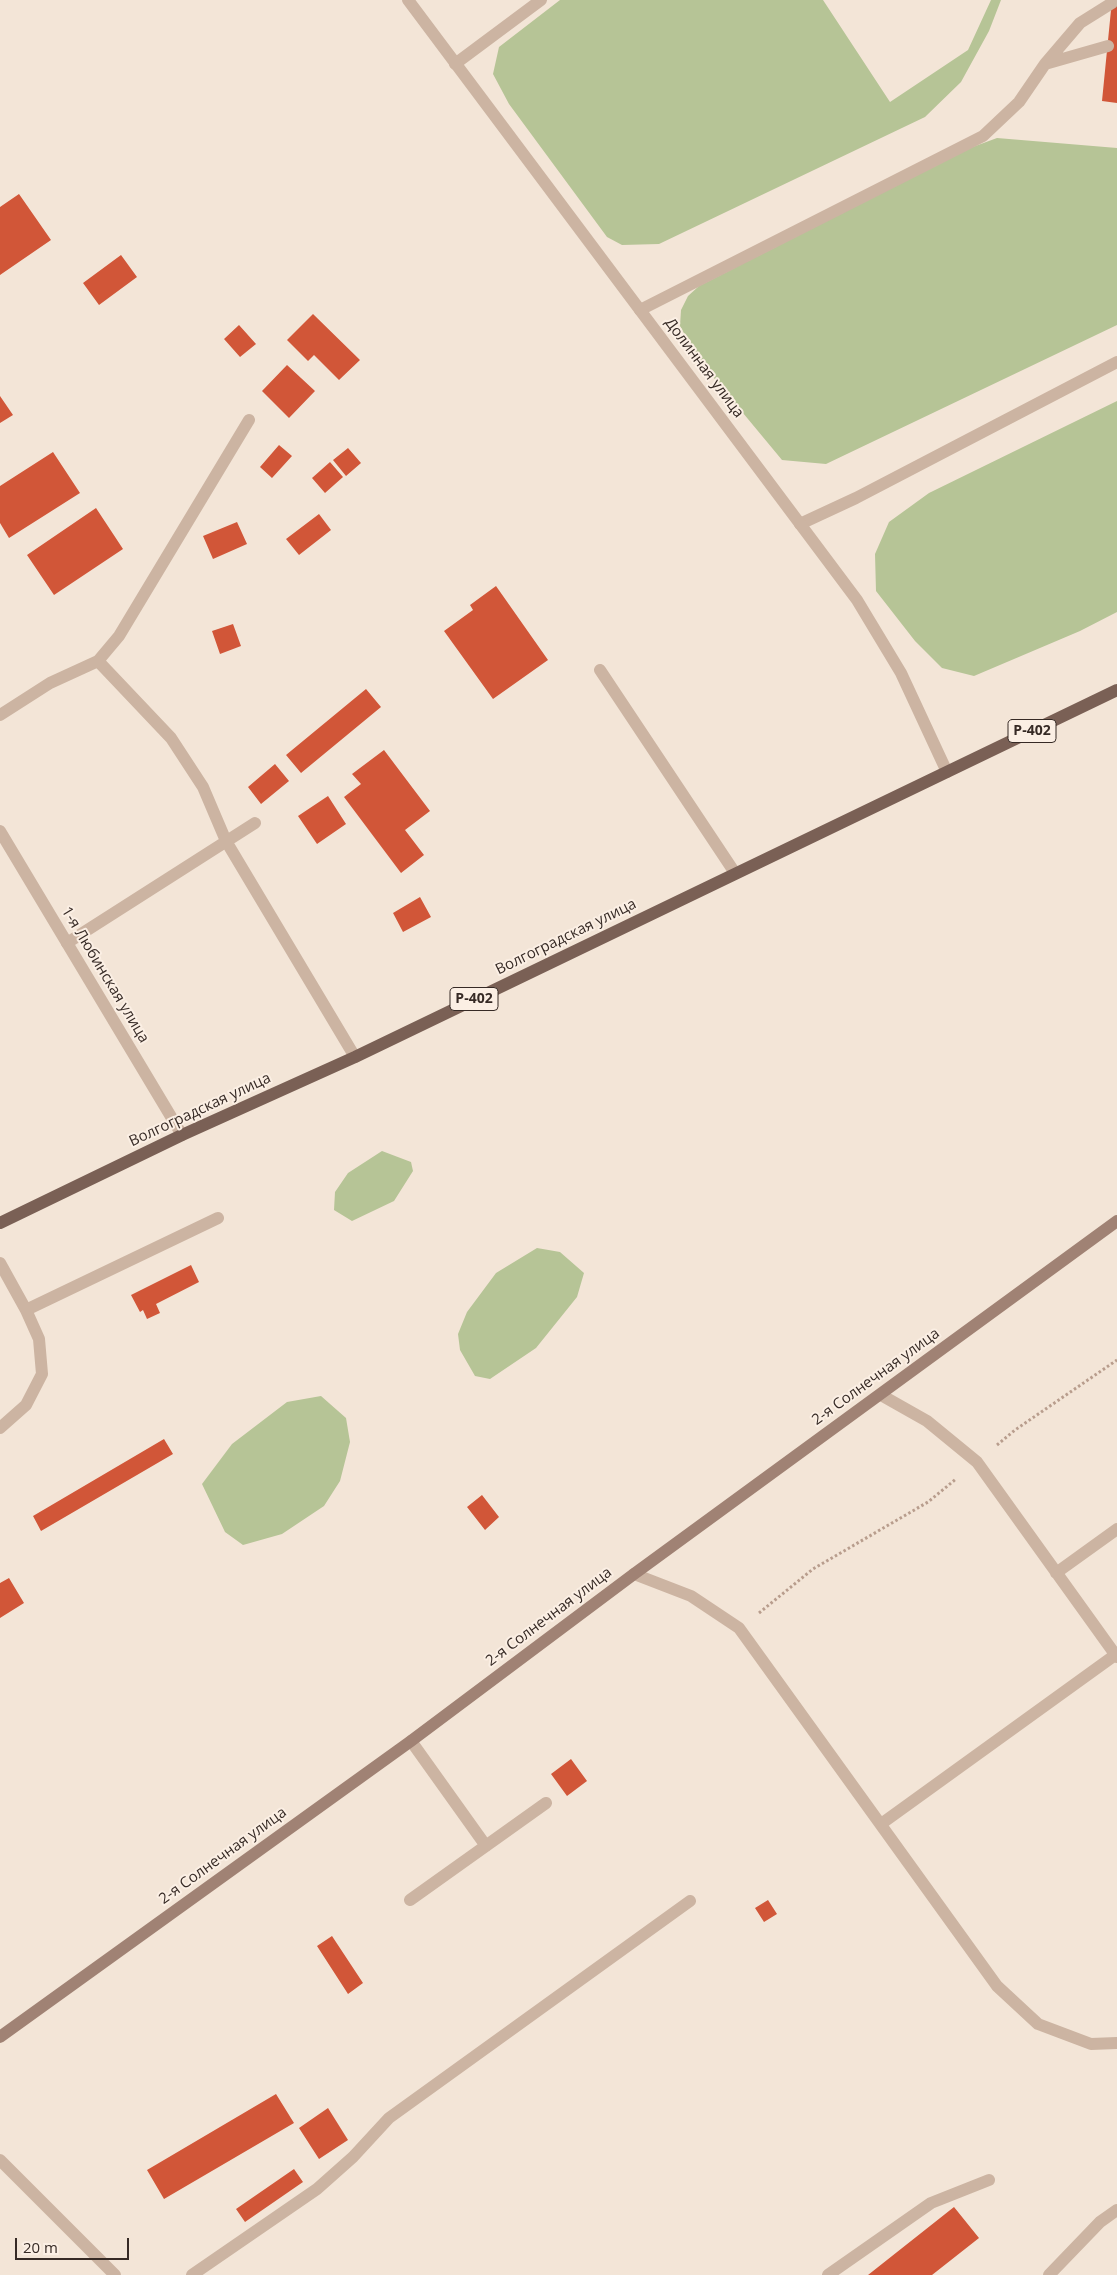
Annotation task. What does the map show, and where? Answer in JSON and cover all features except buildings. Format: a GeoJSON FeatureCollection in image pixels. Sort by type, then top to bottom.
{"type":"FeatureCollection","features":[{"type":"Feature","properties":{"kind":"main road","name":"Волгоградская улица"},"geometry":{"type":"LineString","coordinates":[[0,1222],[182,1135],[355,1057],[1117,690]]}},
{"type":"Feature","properties":{"kind":"main road","name":"2-я Солнечная улица"},"geometry":{"type":"LineString","coordinates":[[0,2037],[411,1741],[634,1574],[1117,1221]]}},
{"type":"Feature","properties":{"kind":"street","name":"Долинная улица"},"geometry":{"type":"LineString","coordinates":[[408,0],[857,600],[901,674],[947,772]]}},
{"type":"Feature","properties":{"kind":"street"},"geometry":{"type":"LineString","coordinates":[[455,64],[541,0]]}},
{"type":"Feature","properties":{"kind":"street"},"geometry":{"type":"LineString","coordinates":[[640,310],[983,136],[1019,102],[1045,64],[1080,23],[1112,3]]}},
{"type":"Feature","properties":{"kind":"street"},"geometry":{"type":"LineString","coordinates":[[1045,64],[1108,46]]}},
{"type":"Feature","properties":{"kind":"street"},"geometry":{"type":"LineString","coordinates":[[800,524],[856,498],[1117,362]]}},
{"type":"Feature","properties":{"kind":"street"},"geometry":{"type":"LineString","coordinates":[[0,715],[50,683],[98,661],[119,636],[249,420]]}},
{"type":"Feature","properties":{"kind":"street"},"geometry":{"type":"LineString","coordinates":[[98,661],[171,738],[202,787],[226,841],[355,1057]]}},
{"type":"Feature","properties":{"kind":"street"},"geometry":{"type":"LineString","coordinates":[[600,670],[735,873]]}},
{"type":"Feature","properties":{"kind":"street"},"geometry":{"type":"LineString","coordinates":[[68,943],[255,823]]}},
{"type":"Feature","properties":{"kind":"street","name":"1-я Любинская улица"},"geometry":{"type":"LineString","coordinates":[[0,831],[182,1135]]}},
{"type":"Feature","properties":{"kind":"street"},"geometry":{"type":"LineString","coordinates":[[26,1310],[218,1218]]}},
{"type":"Feature","properties":{"kind":"street"},"geometry":{"type":"LineString","coordinates":[[0,1263],[26,1310],[39,1339],[42,1374],[26,1405],[0,1428]]}},
{"type":"Feature","properties":{"kind":"street"},"geometry":{"type":"LineString","coordinates":[[881,1395],[928,1421],[976,1462],[1116,1656],[881,1824]]}},
{"type":"Feature","properties":{"kind":"street"},"geometry":{"type":"LineString","coordinates":[[1056,1573],[1117,1529]]}},
{"type":"Feature","properties":{"kind":"street"},"geometry":{"type":"LineString","coordinates":[[634,1574],[691,1596],[739,1628],[997,1986],[1038,2024],[1091,2044],[1117,2043]]}},
{"type":"Feature","properties":{"kind":"street"},"geometry":{"type":"LineString","coordinates":[[411,1741],[486,1846]]}},
{"type":"Feature","properties":{"kind":"street"},"geometry":{"type":"LineString","coordinates":[[410,1900],[546,1803]]}},
{"type":"Feature","properties":{"kind":"street"},"geometry":{"type":"LineString","coordinates":[[192,2275],[317,2189],[353,2157],[389,2118],[690,1901]]}},
{"type":"Feature","properties":{"kind":"street"},"geometry":{"type":"LineString","coordinates":[[0,2160],[115,2275]]}},
{"type":"Feature","properties":{"kind":"street"},"geometry":{"type":"LineString","coordinates":[[828,2275],[932,2203],[990,2180]]}},
{"type":"Feature","properties":{"kind":"street"},"geometry":{"type":"LineString","coordinates":[[1049,2275],[1100,2222],[1117,2210]]}},
{"type":"Feature","properties":{"kind":"path"},"geometry":{"type":"LineString","coordinates":[[739,1628],[814,1569],[928,1502],[1015,1430],[1117,1360]]}},
{"type":"Feature","properties":{"kind":"green space"},"geometry":{"type":"Polygon","coordinates":[[[560,0],[823,0],[890,102],[968,50],[991,0],[1001,0],[989,31],[961,82],[925,117],[659,244],[622,245],[607,237],[509,104],[493,74],[499,47],[560,0]]]}},
{"type":"Feature","properties":{"kind":"green space"},"geometry":{"type":"Polygon","coordinates":[[[997,138],[1117,148],[1117,325],[826,464],[782,460],[699,360],[680,326],[681,310],[688,296],[699,286],[970,148],[997,138]]]}},
{"type":"Feature","properties":{"kind":"green space"},"geometry":{"type":"Polygon","coordinates":[[[1117,401],[1117,612],[1080,631],[974,676],[942,668],[915,641],[876,591],[875,554],[889,522],[929,493],[1117,401]]]}},
{"type":"Feature","properties":{"kind":"green space"},"geometry":{"type":"Polygon","coordinates":[[[382,1151],[411,1162],[413,1171],[394,1201],[352,1221],[334,1210],[335,1192],[348,1173],[382,1151]]]}},
{"type":"Feature","properties":{"kind":"green space"},"geometry":{"type":"Polygon","coordinates":[[[537,1248],[560,1252],[584,1273],[577,1297],[536,1348],[490,1379],[475,1376],[460,1350],[458,1334],[467,1312],[496,1273],[537,1248]]]}},
{"type":"Feature","properties":{"kind":"green space"},"geometry":{"type":"Polygon","coordinates":[[[321,1396],[346,1418],[350,1442],[340,1481],[324,1506],[282,1534],[243,1545],[225,1532],[202,1484],[232,1444],[287,1402],[321,1396]]]}}]}
